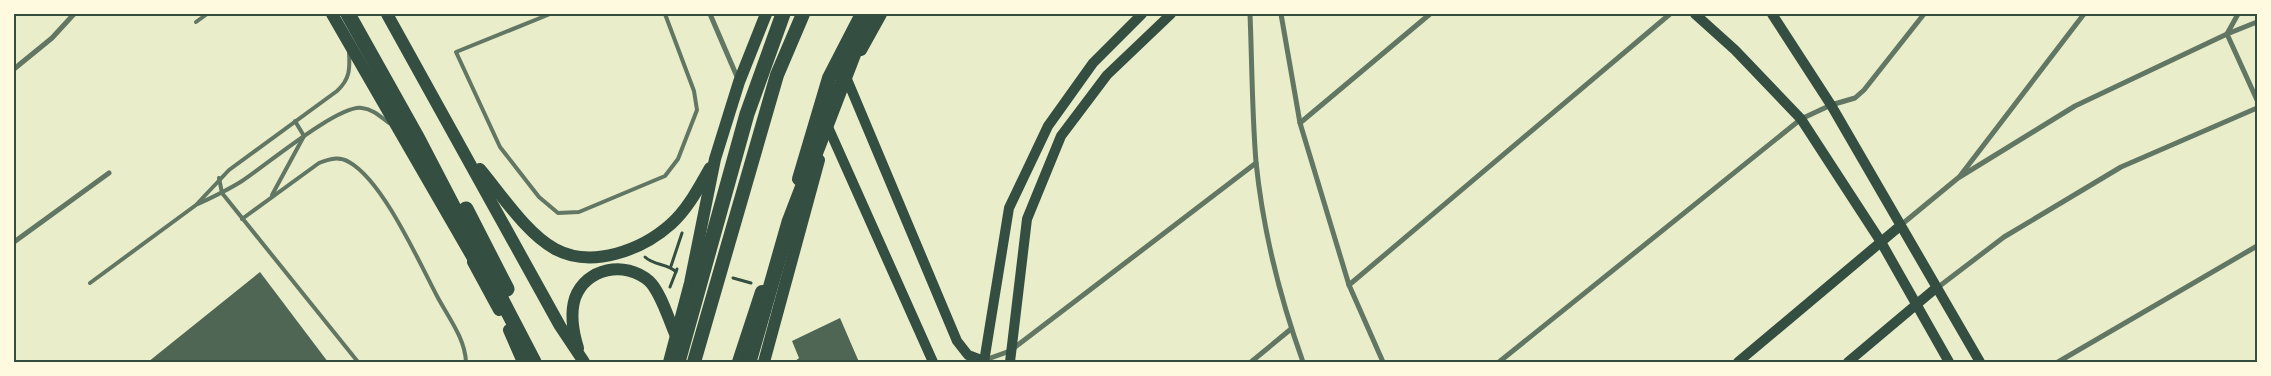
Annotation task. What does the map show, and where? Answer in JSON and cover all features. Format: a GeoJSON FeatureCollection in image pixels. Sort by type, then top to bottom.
{"type":"FeatureCollection","features":[{"type":"Feature","properties":{"kind":"highway"},"geometry":{"type":"LineString","coordinates":[[348,14],[418,139],[534,362]]}},
{"type":"Feature","properties":{"kind":"highway"},"geometry":{"type":"LineString","coordinates":[[358,14],[490,253],[542,362]]}},
{"type":"Feature","properties":{"kind":"highway"},"geometry":{"type":"LineString","coordinates":[[739,362],[782,237],[829,78],[862,14]]}},
{"type":"Feature","properties":{"kind":"highway"},"geometry":{"type":"LineString","coordinates":[[749,362],[790,222],[869,14]]}},
{"type":"Feature","properties":{"kind":"highway"},"geometry":{"type":"LineString","coordinates":[[678,362],[747,114],[792,15]]}},
{"type":"Feature","properties":{"kind":"highway"},"geometry":{"type":"LineString","coordinates":[[688,362],[732,198],[772,68],[792,15]]}},
{"type":"Feature","properties":{"kind":"highway"},"geometry":{"type":"LineString","coordinates":[[694,362],[777,75],[792,15]]}},
{"type":"Feature","properties":{"kind":"main road"},"geometry":{"type":"LineString","coordinates":[[332,14],[467,251],[515,341],[523,362]]}},
{"type":"Feature","properties":{"kind":"main road"},"geometry":{"type":"LineString","coordinates":[[388,14],[560,326],[583,361]]}},
{"type":"Feature","properties":{"kind":"main road"},"geometry":{"type":"LineString","coordinates":[[669,362],[690,283],[716,159],[739,82],[766,14]]}},
{"type":"Feature","properties":{"kind":"main road"},"geometry":{"type":"LineString","coordinates":[[764,362],[828,127],[846,77],[880,14]]}},
{"type":"Feature","properties":{"kind":"main road"},"geometry":{"type":"LineString","coordinates":[[846,77],[956,341],[968,355],[984,361],[1009,208],[1048,126],[1093,63],[1142,14]]}},
{"type":"Feature","properties":{"kind":"main road"},"geometry":{"type":"LineString","coordinates":[[1010,357],[1026,219],[1061,136],[1106,76],[1171,14]]}},
{"type":"Feature","properties":{"kind":"main road"},"geometry":{"type":"LineString","coordinates":[[1695,14],[1736,50],[1801,119],[1881,242],[1949,362]]}},
{"type":"Feature","properties":{"kind":"main road"},"geometry":{"type":"LineString","coordinates":[[1772,14],[1831,104],[1980,362]]}},
{"type":"Feature","properties":{"kind":"main road"},"geometry":{"type":"LineString","coordinates":[[828,127],[933,362]]}},
{"type":"Feature","properties":{"kind":"main road"},"geometry":{"type":"LineString","coordinates":[[462,148],[535,234],[556,249],[577,255],[600,257],[636,248],[671,224],[692,197],[716,159]]}},
{"type":"Feature","properties":{"kind":"main road"},"geometry":{"type":"LineString","coordinates":[[1738,362],[1900,226]]}},
{"type":"Feature","properties":{"kind":"main road"},"geometry":{"type":"LineString","coordinates":[[467,251],[542,362]]}},
{"type":"Feature","properties":{"kind":"main road"},"geometry":{"type":"LineString","coordinates":[[583,361],[573,327],[575,298],[584,283],[602,271],[613,269],[628,270],[649,281],[655,289],[676,336]]}},
{"type":"Feature","properties":{"kind":"main road"},"geometry":{"type":"LineString","coordinates":[[1848,362],[1936,288]]}},
{"type":"Feature","properties":{"kind":"street"},"geometry":{"type":"LineString","coordinates":[[14,69],[52,38],[74,14]]}},
{"type":"Feature","properties":{"kind":"street"},"geometry":{"type":"LineString","coordinates":[[710,14],[739,82]]}},
{"type":"Feature","properties":{"kind":"street"},"geometry":{"type":"LineString","coordinates":[[1250,14],[1256,163],[1271,253],[1291,329],[1303,362]]}},
{"type":"Feature","properties":{"kind":"street"},"geometry":{"type":"LineString","coordinates":[[1281,14],[1300,123],[1349,285],[1383,362]]}},
{"type":"Feature","properties":{"kind":"street"},"geometry":{"type":"LineString","coordinates":[[1300,123],[1430,14]]}},
{"type":"Feature","properties":{"kind":"street"},"geometry":{"type":"LineString","coordinates":[[1349,285],[1670,14]]}},
{"type":"Feature","properties":{"kind":"street"},"geometry":{"type":"LineString","coordinates":[[1499,362],[1801,119],[1831,104],[1855,98],[1864,90],[1924,14]]}},
{"type":"Feature","properties":{"kind":"street"},"geometry":{"type":"LineString","coordinates":[[1958,178],[2084,14]]}},
{"type":"Feature","properties":{"kind":"street"},"geometry":{"type":"LineString","coordinates":[[2227,34],[2238,14]]}},
{"type":"Feature","properties":{"kind":"street"},"geometry":{"type":"LineString","coordinates":[[1900,226],[1958,178],[2075,106],[2227,34],[2257,22]]}},
{"type":"Feature","properties":{"kind":"street"},"geometry":{"type":"LineString","coordinates":[[2227,34],[2257,100]]}},
{"type":"Feature","properties":{"kind":"street"},"geometry":{"type":"LineString","coordinates":[[1936,288],[2004,237],[2121,167],[2257,108]]}},
{"type":"Feature","properties":{"kind":"street"},"geometry":{"type":"LineString","coordinates":[[984,361],[1010,357],[1256,163]]}},
{"type":"Feature","properties":{"kind":"street"},"geometry":{"type":"LineString","coordinates":[[14,242],[109,173]]}},
{"type":"Feature","properties":{"kind":"street"},"geometry":{"type":"LineString","coordinates":[[2058,362],[2257,246]]}},
{"type":"Feature","properties":{"kind":"street"},"geometry":{"type":"LineString","coordinates":[[1251,362],[1291,329]]}},
{"type":"Feature","properties":{"kind":"lane"},"geometry":{"type":"LineString","coordinates":[[196,22],[207,14]]}},
{"type":"Feature","properties":{"kind":"lane"},"geometry":{"type":"LineString","coordinates":[[550,14],[456,52],[500,147],[539,198],[558,213],[579,212],[665,176],[678,159],[697,110],[694,90],[665,14]]}},
{"type":"Feature","properties":{"kind":"lane"},"geometry":{"type":"LineString","coordinates":[[90,283],[196,205],[219,178],[337,91],[345,83],[350,72],[349,45]]}},
{"type":"Feature","properties":{"kind":"lane"},"geometry":{"type":"LineString","coordinates":[[196,205],[222,194],[304,136],[349,110],[361,107],[373,111],[397,128]]}},
{"type":"Feature","properties":{"kind":"lane"},"geometry":{"type":"LineString","coordinates":[[295,121],[304,136]]}},
{"type":"Feature","properties":{"kind":"lane"},"geometry":{"type":"LineString","coordinates":[[271,198],[304,136]]}},
{"type":"Feature","properties":{"kind":"lane"},"geometry":{"type":"LineString","coordinates":[[242,219],[319,163],[339,158],[348,162],[362,172],[386,203],[405,233],[459,336],[466,362]]}},
{"type":"Feature","properties":{"kind":"lane"},"geometry":{"type":"LineString","coordinates":[[219,178],[222,194],[358,362]]}},
{"type":"Feature","properties":{"kind":"path"},"geometry":{"type":"LineString","coordinates":[[636,248],[649,261],[671,266],[683,230],[688,231],[686,239]]}},
{"type":"Feature","properties":{"kind":"path"},"geometry":{"type":"LineString","coordinates":[[668,292],[679,263]]}},
{"type":"Feature","properties":{"kind":"path"},"geometry":{"type":"LineString","coordinates":[[723,276],[759,286]]}},
{"type":"Feature","properties":{"kind":"building"},"geometry":{"type":"Polygon","coordinates":[[[260,272],[328,362],[148,362],[260,272]]]}},
{"type":"Feature","properties":{"kind":"building"},"geometry":{"type":"Polygon","coordinates":[[[840,318],[859,362],[794,362],[799,358],[792,341],[840,318]]]}}]}
